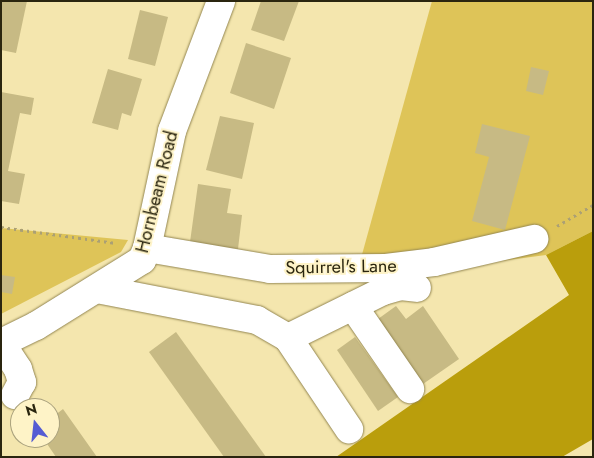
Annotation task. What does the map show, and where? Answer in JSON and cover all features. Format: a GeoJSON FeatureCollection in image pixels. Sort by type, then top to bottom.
{"type":"FeatureCollection","features":[{"type":"Feature","properties":{"kind":"street","name":"Hornbeam Road"},"geometry":{"type":"LineString","coordinates":[[1,343],[36,326],[142,260],[147,248],[172,131],[221,1]]}},
{"type":"Feature","properties":{"kind":"street","name":"Squirrel's Lane"},"geometry":{"type":"LineString","coordinates":[[147,248],[270,269],[386,268],[434,262],[534,239]]}},
{"type":"Feature","properties":{"kind":"street"},"geometry":{"type":"LineString","coordinates":[[288,338],[383,291],[401,286],[417,288]]}},
{"type":"Feature","properties":{"kind":"street"},"geometry":{"type":"LineString","coordinates":[[97,289],[257,320],[288,338],[349,429]]}},
{"type":"Feature","properties":{"kind":"street"},"geometry":{"type":"LineString","coordinates":[[354,306],[410,389]]}},
{"type":"Feature","properties":{"kind":"street"},"geometry":{"type":"LineString","coordinates":[[1,343],[18,369],[22,382],[15,395]]}},
{"type":"Feature","properties":{"kind":"path"},"geometry":{"type":"LineString","coordinates":[[534,239],[593,205]]}},
{"type":"Feature","properties":{"kind":"path"},"geometry":{"type":"LineString","coordinates":[[1,227],[147,248]]}},
{"type":"Feature","properties":{"kind":"shaded area"},"geometry":{"type":"Polygon","coordinates":[[[432,1],[593,1],[593,231],[546,255],[355,280],[432,1]]]}},
{"type":"Feature","properties":{"kind":"shaded area"},"geometry":{"type":"Polygon","coordinates":[[[1,228],[128,240],[121,252],[1,314],[1,228]]]}},
{"type":"Feature","properties":{"kind":"shaded area"},"geometry":{"type":"Polygon","coordinates":[[[593,231],[593,439],[562,457],[336,457],[569,295],[546,255],[593,231]]]}},
{"type":"Feature","properties":{"kind":"building"},"geometry":{"type":"Polygon","coordinates":[[[1,1],[27,1],[16,53],[1,50],[1,1]]]}},
{"type":"Feature","properties":{"kind":"building"},"geometry":{"type":"Polygon","coordinates":[[[261,1],[299,1],[284,41],[251,30],[261,1]]]}},
{"type":"Feature","properties":{"kind":"building"},"geometry":{"type":"Polygon","coordinates":[[[140,10],[168,17],[155,66],[128,59],[140,10]]]}},
{"type":"Feature","properties":{"kind":"building"},"geometry":{"type":"Polygon","coordinates":[[[246,43],[291,58],[274,109],[230,93],[246,43]]]}},
{"type":"Feature","properties":{"kind":"building"},"geometry":{"type":"Polygon","coordinates":[[[531,67],[549,71],[543,95],[526,91],[531,67]]]}},
{"type":"Feature","properties":{"kind":"building"},"geometry":{"type":"Polygon","coordinates":[[[108,69],[142,79],[131,116],[122,113],[118,130],[92,123],[108,69]]]}},
{"type":"Feature","properties":{"kind":"building"},"geometry":{"type":"Polygon","coordinates":[[[1,92],[34,98],[31,115],[20,113],[8,171],[25,174],[19,204],[1,201],[1,92]]]}},
{"type":"Feature","properties":{"kind":"building"},"geometry":{"type":"Polygon","coordinates":[[[220,116],[254,123],[242,179],[206,170],[220,116]]]}},
{"type":"Feature","properties":{"kind":"building"},"geometry":{"type":"Polygon","coordinates":[[[482,124],[530,136],[505,230],[472,221],[489,157],[475,153],[482,124]]]}},
{"type":"Feature","properties":{"kind":"building"},"geometry":{"type":"Polygon","coordinates":[[[198,184],[231,189],[227,213],[242,215],[238,249],[190,242],[198,184]]]}},
{"type":"Feature","properties":{"kind":"building"},"geometry":{"type":"Polygon","coordinates":[[[1,275],[15,277],[12,294],[1,292],[1,275]]]}},
{"type":"Feature","properties":{"kind":"building"},"geometry":{"type":"Polygon","coordinates":[[[396,306],[406,319],[423,306],[459,359],[423,384],[378,319],[396,306]]]}},
{"type":"Feature","properties":{"kind":"building"},"geometry":{"type":"Polygon","coordinates":[[[176,332],[266,457],[224,457],[149,352],[176,332]]]}},
{"type":"Feature","properties":{"kind":"building"},"geometry":{"type":"Polygon","coordinates":[[[355,337],[398,397],[378,411],[337,350],[355,337]]]}},
{"type":"Feature","properties":{"kind":"building"},"geometry":{"type":"Polygon","coordinates":[[[63,409],[97,457],[56,457],[50,448],[60,448],[60,411],[63,409]]]}}]}
